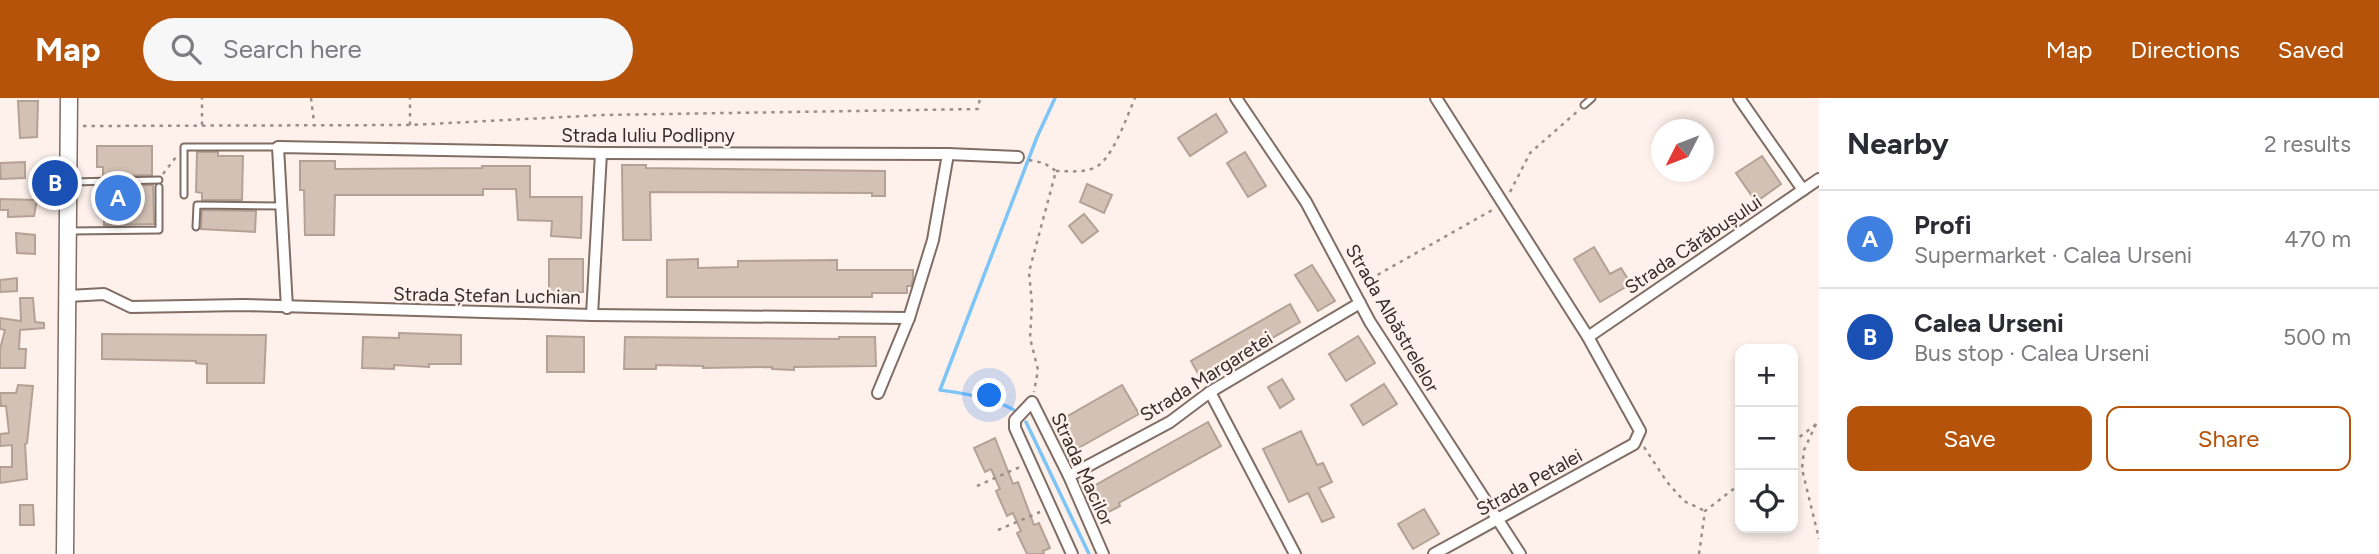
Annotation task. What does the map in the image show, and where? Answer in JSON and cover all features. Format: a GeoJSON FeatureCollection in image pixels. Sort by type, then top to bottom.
{"type":"FeatureCollection","features":[{"type":"Feature","properties":{"kind":"street"},"geometry":{"type":"LineString","coordinates":[[65,554],[69,98]]}},
{"type":"Feature","properties":{"kind":"street","name":"Strada Albăstrelelor"},"geometry":{"type":"LineString","coordinates":[[1236,98],[1306,202],[1360,303],[1520,554]]}},
{"type":"Feature","properties":{"kind":"street"},"geometry":{"type":"LineString","coordinates":[[1436,98],[1588,337],[1633,416],[1640,431],[1638,438]]}},
{"type":"Feature","properties":{"kind":"street"},"geometry":{"type":"LineString","coordinates":[[1740,98],[1803,190]]}},
{"type":"Feature","properties":{"kind":"street"},"geometry":{"type":"LineString","coordinates":[[278,147],[287,308]]}},
{"type":"Feature","properties":{"kind":"street","name":"Strada Iuliu Podlipny"},"geometry":{"type":"LineString","coordinates":[[278,147],[1018,157]]}},
{"type":"Feature","properties":{"kind":"street"},"geometry":{"type":"LineString","coordinates":[[592,315],[601,153]]}},
{"type":"Feature","properties":{"kind":"street"},"geometry":{"type":"LineString","coordinates":[[878,393],[909,318],[933,240],[948,154]]}},
{"type":"Feature","properties":{"kind":"street","name":"Strada Cărăbușului"},"geometry":{"type":"LineString","coordinates":[[1588,337],[1819,179]]}},
{"type":"Feature","properties":{"kind":"street","name":"Strada Ștefan Luchian"},"geometry":{"type":"LineString","coordinates":[[68,296],[104,294],[131,307],[243,305],[592,315],[909,318]]}},
{"type":"Feature","properties":{"kind":"street","name":"Strada Margaretei"},"geometry":{"type":"LineString","coordinates":[[1069,476],[1170,422],[1210,392],[1360,303]]}},
{"type":"Feature","properties":{"kind":"street"},"geometry":{"type":"LineString","coordinates":[[1210,392],[1295,554]]}},
{"type":"Feature","properties":{"kind":"street","name":"Strada Macilor"},"geometry":{"type":"LineString","coordinates":[[1072,554],[1015,428],[1015,420],[1032,402],[1069,476],[1103,554]]}},
{"type":"Feature","properties":{"kind":"street","name":"Strada Petalei"},"geometry":{"type":"LineString","coordinates":[[1434,554],[1634,444],[1638,438]]}},
{"type":"Feature","properties":{"kind":"lane"},"geometry":{"type":"LineString","coordinates":[[1584,105],[1592,98]]}},
{"type":"Feature","properties":{"kind":"lane"},"geometry":{"type":"LineString","coordinates":[[184,195],[184,147],[278,147]]}},
{"type":"Feature","properties":{"kind":"lane"},"geometry":{"type":"LineString","coordinates":[[67,231],[159,230],[159,183],[68,182]]}},
{"type":"Feature","properties":{"kind":"lane"},"geometry":{"type":"LineString","coordinates":[[196,227],[197,205],[281,206]]}},
{"type":"Feature","properties":{"kind":"path"},"geometry":{"type":"LineString","coordinates":[[202,98],[202,125]]}},
{"type":"Feature","properties":{"kind":"path"},"geometry":{"type":"LineString","coordinates":[[311,98],[314,124]]}},
{"type":"Feature","properties":{"kind":"path"},"geometry":{"type":"LineString","coordinates":[[410,98],[410,125]]}},
{"type":"Feature","properties":{"kind":"path"},"geometry":{"type":"LineString","coordinates":[[69,127],[410,125],[603,115],[978,109],[980,98]]}},
{"type":"Feature","properties":{"kind":"path"},"geometry":{"type":"LineString","coordinates":[[1018,157],[1044,163],[1056,171],[1081,172],[1097,167],[1112,149],[1135,98]]}},
{"type":"Feature","properties":{"kind":"path"},"geometry":{"type":"LineString","coordinates":[[1354,293],[1379,274],[1503,204],[1530,153],[1584,105]]}},
{"type":"Feature","properties":{"kind":"path"},"geometry":{"type":"LineString","coordinates":[[159,183],[184,147]]}},
{"type":"Feature","properties":{"kind":"path"},"geometry":{"type":"LineString","coordinates":[[1032,402],[1038,370],[1030,338],[1032,303],[1029,272],[1056,171]]}},
{"type":"Feature","properties":{"kind":"path"},"geometry":{"type":"LineString","coordinates":[[1798,438],[1817,423]]}},
{"type":"Feature","properties":{"kind":"path"},"geometry":{"type":"LineString","coordinates":[[1817,423],[1804,450],[1802,469],[1819,539]]}},
{"type":"Feature","properties":{"kind":"path"},"geometry":{"type":"LineString","coordinates":[[1638,438],[1667,482],[1684,501],[1705,511]]}},
{"type":"Feature","properties":{"kind":"path"},"geometry":{"type":"LineString","coordinates":[[977,486],[1030,462]]}},
{"type":"Feature","properties":{"kind":"path"},"geometry":{"type":"LineString","coordinates":[[1699,554],[1705,511],[1735,488]]}},
{"type":"Feature","properties":{"kind":"path"},"geometry":{"type":"LineString","coordinates":[[998,530],[1050,507]]}},
{"type":"Feature","properties":{"kind":"building"},"geometry":{"type":"Polygon","coordinates":[[[18,101],[38,101],[37,137],[20,138],[18,101]]]}},
{"type":"Feature","properties":{"kind":"building"},"geometry":{"type":"Polygon","coordinates":[[[1216,114],[1227,132],[1190,156],[1178,138],[1216,114]]]}},
{"type":"Feature","properties":{"kind":"building"},"geometry":{"type":"Polygon","coordinates":[[[97,146],[152,146],[152,175],[103,176],[103,167],[97,167],[97,146]]]}},
{"type":"Feature","properties":{"kind":"building"},"geometry":{"type":"Polygon","coordinates":[[[197,152],[218,152],[218,156],[243,156],[242,200],[202,200],[202,193],[196,192],[197,152]]]}},
{"type":"Feature","properties":{"kind":"building"},"geometry":{"type":"Polygon","coordinates":[[[1245,152],[1266,186],[1248,197],[1227,163],[1245,152]]]}},
{"type":"Feature","properties":{"kind":"building"},"geometry":{"type":"Polygon","coordinates":[[[1762,156],[1781,184],[1756,202],[1736,173],[1762,156]]]}},
{"type":"Feature","properties":{"kind":"building"},"geometry":{"type":"Polygon","coordinates":[[[300,161],[335,161],[335,169],[530,166],[530,197],[582,197],[581,238],[551,236],[552,221],[518,220],[516,189],[483,189],[483,195],[335,195],[334,235],[305,235],[300,161]]]}},
{"type":"Feature","properties":{"kind":"building"},"geometry":{"type":"Polygon","coordinates":[[[25,162],[25,178],[1,179],[0,163],[25,162]]]}},
{"type":"Feature","properties":{"kind":"building"},"geometry":{"type":"Polygon","coordinates":[[[622,165],[646,165],[646,168],[885,171],[885,196],[872,196],[872,193],[650,192],[651,240],[623,240],[622,165]]]}},
{"type":"Feature","properties":{"kind":"building"},"geometry":{"type":"Polygon","coordinates":[[[1087,184],[1112,195],[1104,213],[1080,202],[1087,184]]]}},
{"type":"Feature","properties":{"kind":"building"},"geometry":{"type":"Polygon","coordinates":[[[153,185],[154,224],[104,225],[103,187],[153,185]]]}},
{"type":"Feature","properties":{"kind":"building"},"geometry":{"type":"Polygon","coordinates":[[[0,199],[37,200],[34,216],[8,217],[8,210],[0,210],[0,199]]]}},
{"type":"Feature","properties":{"kind":"building"},"geometry":{"type":"Polygon","coordinates":[[[202,210],[256,211],[255,232],[201,229],[202,210]]]}},
{"type":"Feature","properties":{"kind":"building"},"geometry":{"type":"Polygon","coordinates":[[[1084,214],[1098,231],[1082,243],[1069,226],[1084,214]]]}},
{"type":"Feature","properties":{"kind":"building"},"geometry":{"type":"Polygon","coordinates":[[[16,233],[35,235],[35,254],[17,253],[16,233]]]}},
{"type":"Feature","properties":{"kind":"building"},"geometry":{"type":"Polygon","coordinates":[[[1594,247],[1610,274],[1621,268],[1631,284],[1600,302],[1574,259],[1594,247]]]}},
{"type":"Feature","properties":{"kind":"building"},"geometry":{"type":"Polygon","coordinates":[[[549,259],[583,259],[583,292],[549,293],[549,259]]]}},
{"type":"Feature","properties":{"kind":"building"},"geometry":{"type":"Polygon","coordinates":[[[698,259],[698,268],[738,267],[738,261],[837,260],[837,270],[913,270],[913,279],[911,286],[907,286],[907,293],[872,293],[872,297],[667,297],[667,260],[698,259]]]}},
{"type":"Feature","properties":{"kind":"building"},"geometry":{"type":"Polygon","coordinates":[[[1312,265],[1335,301],[1318,311],[1295,275],[1312,265]]]}},
{"type":"Feature","properties":{"kind":"building"},"geometry":{"type":"Polygon","coordinates":[[[17,278],[17,291],[0,292],[0,280],[17,278]]]}},
{"type":"Feature","properties":{"kind":"building"},"geometry":{"type":"Polygon","coordinates":[[[20,298],[33,298],[35,322],[44,323],[44,328],[20,330],[19,349],[26,349],[25,368],[0,368],[0,349],[5,330],[0,329],[0,318],[21,321],[20,298]]]}},
{"type":"Feature","properties":{"kind":"building"},"geometry":{"type":"Polygon","coordinates":[[[1290,304],[1300,322],[1201,379],[1191,361],[1290,304]]]}},
{"type":"Feature","properties":{"kind":"building"},"geometry":{"type":"Polygon","coordinates":[[[399,333],[461,335],[461,364],[429,364],[429,367],[394,365],[394,369],[362,368],[363,337],[399,338],[399,333]]]}},
{"type":"Feature","properties":{"kind":"building"},"geometry":{"type":"Polygon","coordinates":[[[102,334],[266,335],[264,383],[207,383],[207,364],[196,361],[102,359],[102,334]]]}},
{"type":"Feature","properties":{"kind":"building"},"geometry":{"type":"Polygon","coordinates":[[[547,336],[584,337],[584,372],[547,372],[547,336]]]}},
{"type":"Feature","properties":{"kind":"building"},"geometry":{"type":"Polygon","coordinates":[[[1358,336],[1375,363],[1346,381],[1329,354],[1358,336]]]}},
{"type":"Feature","properties":{"kind":"building"},"geometry":{"type":"Polygon","coordinates":[[[625,337],[875,337],[876,366],[794,367],[794,370],[772,367],[703,368],[656,365],[656,369],[624,369],[625,337]]]}},
{"type":"Feature","properties":{"kind":"building"},"geometry":{"type":"Polygon","coordinates":[[[1282,379],[1294,399],[1280,408],[1268,387],[1282,379]]]}},
{"type":"Feature","properties":{"kind":"building"},"geometry":{"type":"Polygon","coordinates":[[[1384,384],[1397,404],[1363,425],[1351,405],[1384,384]]]}},
{"type":"Feature","properties":{"kind":"building"},"geometry":{"type":"Polygon","coordinates":[[[18,385],[33,386],[25,444],[27,479],[0,483],[0,467],[12,467],[12,445],[0,446],[0,434],[9,433],[6,406],[1,406],[0,393],[16,393],[18,385]]]}},
{"type":"Feature","properties":{"kind":"building"},"geometry":{"type":"Polygon","coordinates":[[[1122,385],[1139,414],[1075,450],[1059,421],[1122,385]]]}},
{"type":"Feature","properties":{"kind":"building"},"geometry":{"type":"Polygon","coordinates":[[[1208,422],[1221,446],[1099,517],[1085,491],[1208,422]]]}},
{"type":"Feature","properties":{"kind":"building"},"geometry":{"type":"Polygon","coordinates":[[[1301,431],[1317,465],[1323,463],[1332,482],[1319,488],[1334,517],[1322,522],[1308,493],[1289,502],[1263,449],[1301,431]]]}},
{"type":"Feature","properties":{"kind":"building"},"geometry":{"type":"Polygon","coordinates":[[[995,438],[1013,484],[1018,482],[1034,525],[1039,523],[1050,548],[1043,551],[1044,554],[1027,554],[1017,533],[1021,531],[1013,513],[1007,516],[996,491],[1000,489],[991,469],[985,472],[974,448],[995,438]]]}},
{"type":"Feature","properties":{"kind":"building"},"geometry":{"type":"Polygon","coordinates":[[[20,505],[33,505],[34,525],[20,525],[20,505]]]}},
{"type":"Feature","properties":{"kind":"building"},"geometry":{"type":"Polygon","coordinates":[[[1424,509],[1439,534],[1413,549],[1398,524],[1424,509]]]}},
{"type":"Feature","properties":{"kind":"waterway"},"geometry":{"type":"LineString","coordinates":[[1014,410],[988,399],[940,390],[1037,137],[1055,98]]}},
{"type":"Feature","properties":{"kind":"waterway"},"geometry":{"type":"LineString","coordinates":[[1026,422],[1089,554]]}},
{"type":"Feature","properties":{"kind":"place","name":"Calea Urseni"},"geometry":{"type":"Point","coordinates":[55,183]}},
{"type":"Feature","properties":{"kind":"place","name":"Profi"},"geometry":{"type":"Point","coordinates":[118,198]}}]}
